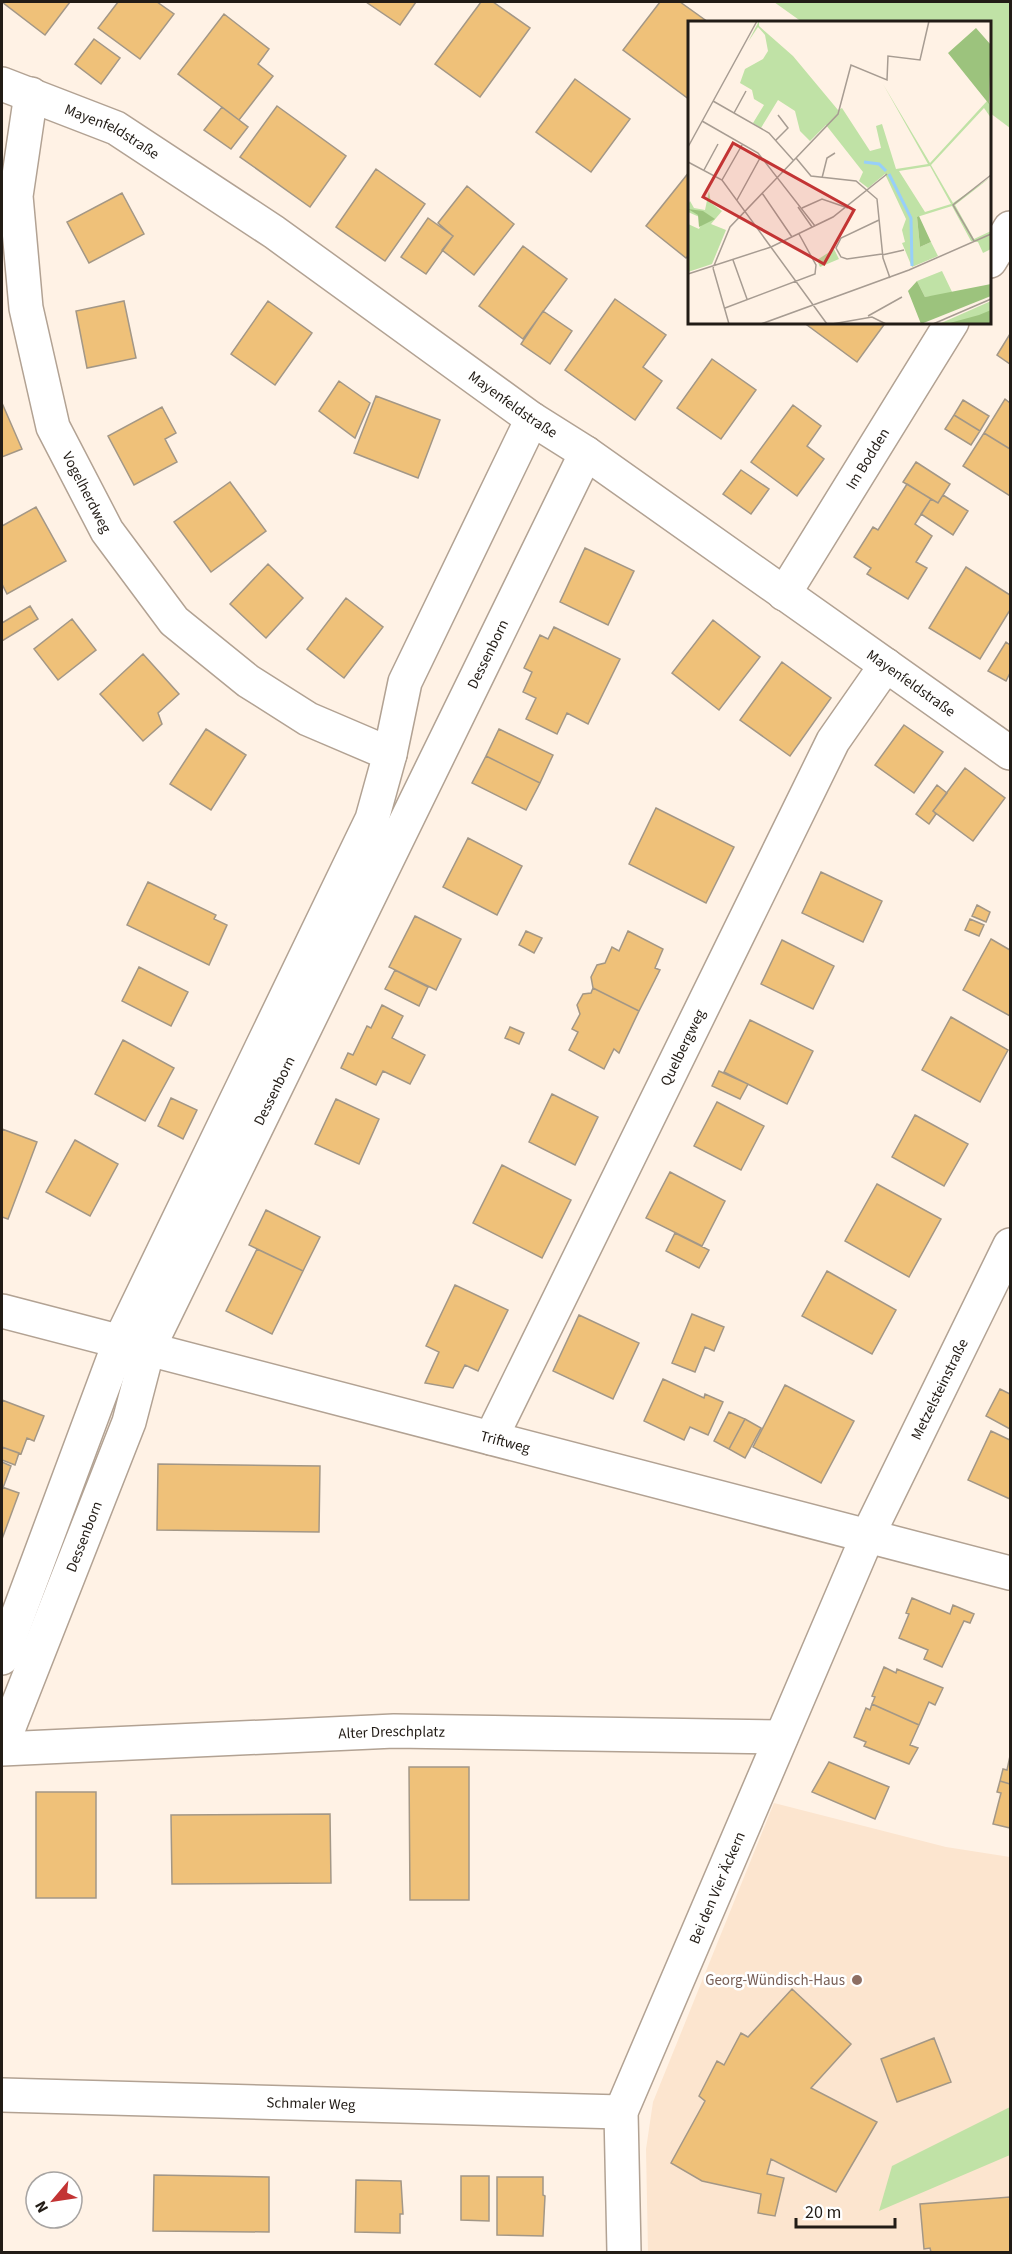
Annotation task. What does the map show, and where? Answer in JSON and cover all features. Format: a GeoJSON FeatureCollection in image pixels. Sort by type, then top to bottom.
{"type":"FeatureCollection","features":[{"type":"Feature","properties":{"kind":"street","name":"Mayenfeldstraße"},"geometry":{"type":"LineString","coordinates":[[16,89],[116,128],[274,232],[532,419],[586,453],[1011,753]]}},
{"type":"Feature","properties":{"kind":"street","name":"Vogelherdweg"},"geometry":{"type":"LineString","coordinates":[[16,89],[16,196],[26,308],[53,427],[107,531],[174,621],[248,681],[308,719],[390,754]]}},
{"type":"Feature","properties":{"kind":"street"},"geometry":{"type":"LineString","coordinates":[[991,259],[1011,228]]}},
{"type":"Feature","properties":{"kind":"street","name":"Im Bodden"},"geometry":{"type":"LineString","coordinates":[[784,594],[951,324]]}},
{"type":"Feature","properties":{"kind":"street","name":"Dessenborn"},"geometry":{"type":"LineString","coordinates":[[2,1658],[134,1345],[372,819],[390,754],[405,682],[532,419]]}},
{"type":"Feature","properties":{"kind":"street","name":"Dessenborn"},"geometry":{"type":"LineString","coordinates":[[2,1747],[129,1422],[134,1345],[586,453]]}},
{"type":"Feature","properties":{"kind":"street","name":"Quelbergweg"},"geometry":{"type":"LineString","coordinates":[[491,1438],[833,741],[886,665]]}},
{"type":"Feature","properties":{"kind":"street","name":"Metzelsteinstraße"},"geometry":{"type":"LineString","coordinates":[[868,1534],[1011,1245]]}},
{"type":"Feature","properties":{"kind":"street","name":"Triftweg"},"geometry":{"type":"LineString","coordinates":[[2,1311],[868,1534],[1011,1573]]}},
{"type":"Feature","properties":{"kind":"street","name":"Bei den Vier Äckern"},"geometry":{"type":"LineString","coordinates":[[624,2253],[621,2112],[868,1534]]}},
{"type":"Feature","properties":{"kind":"street","name":"Alter Dreschplatz"},"geometry":{"type":"LineString","coordinates":[[2,1747],[394,1731],[781,1737]]}},
{"type":"Feature","properties":{"kind":"street","name":"Schmaler Weg"},"geometry":{"type":"LineString","coordinates":[[2,2095],[621,2112]]}},
{"type":"Feature","properties":{"kind":"shaded area","name":"Georg-Wündisch-Haus"},"geometry":{"type":"Polygon","coordinates":[[[774,1803],[946,1847],[1010,1857],[1010,2252],[648,2252],[646,2149],[653,2102],[774,1803]]]}},
{"type":"Feature","properties":{"kind":"green space"},"geometry":{"type":"Polygon","coordinates":[[[774,2],[1010,2],[1010,128],[991,114],[991,21],[801,21],[774,2]]]}},
{"type":"Feature","properties":{"kind":"green space"},"geometry":{"type":"Polygon","coordinates":[[[1010,2107],[1010,2155],[879,2211],[892,2166],[1010,2107]]]}},
{"type":"Feature","properties":{"kind":"building"},"geometry":{"type":"Polygon","coordinates":[[[2,2],[70,2],[45,35],[2,2]]]}},
{"type":"Feature","properties":{"kind":"building"},"geometry":{"type":"Polygon","coordinates":[[[118,2],[157,2],[174,14],[140,59],[98,28],[118,2]]]}},
{"type":"Feature","properties":{"kind":"building"},"geometry":{"type":"Polygon","coordinates":[[[366,2],[416,2],[400,25],[366,2]]]}},
{"type":"Feature","properties":{"kind":"building"},"geometry":{"type":"Polygon","coordinates":[[[481,2],[493,2],[530,28],[480,97],[435,64],[481,2]]]}},
{"type":"Feature","properties":{"kind":"building"},"geometry":{"type":"Polygon","coordinates":[[[660,2],[680,2],[707,21],[688,21],[688,99],[623,50],[660,2]]]}},
{"type":"Feature","properties":{"kind":"building"},"geometry":{"type":"Polygon","coordinates":[[[224,14],[269,49],[258,64],[273,76],[239,120],[178,74],[224,14]]]}},
{"type":"Feature","properties":{"kind":"building"},"geometry":{"type":"Polygon","coordinates":[[[94,39],[120,58],[101,84],[75,64],[94,39]]]}},
{"type":"Feature","properties":{"kind":"building"},"geometry":{"type":"Polygon","coordinates":[[[575,79],[630,119],[591,172],[536,132],[575,79]]]}},
{"type":"Feature","properties":{"kind":"building"},"geometry":{"type":"Polygon","coordinates":[[[277,106],[346,156],[310,207],[240,157],[277,106]]]}},
{"type":"Feature","properties":{"kind":"building"},"geometry":{"type":"Polygon","coordinates":[[[222,107],[248,127],[231,149],[204,130],[222,107]]]}},
{"type":"Feature","properties":{"kind":"building"},"geometry":{"type":"Polygon","coordinates":[[[376,169],[425,204],[385,261],[336,227],[376,169]]]}},
{"type":"Feature","properties":{"kind":"building"},"geometry":{"type":"Polygon","coordinates":[[[688,174],[688,256],[686,258],[646,226],[688,174]]]}},
{"type":"Feature","properties":{"kind":"building"},"geometry":{"type":"Polygon","coordinates":[[[467,186],[514,224],[474,275],[442,250],[453,236],[438,223],[467,186]]]}},
{"type":"Feature","properties":{"kind":"building"},"geometry":{"type":"Polygon","coordinates":[[[122,193],[144,234],[89,263],[67,222],[122,193]]]}},
{"type":"Feature","properties":{"kind":"building"},"geometry":{"type":"Polygon","coordinates":[[[428,218],[453,236],[426,274],[401,257],[428,218]]]}},
{"type":"Feature","properties":{"kind":"building"},"geometry":{"type":"Polygon","coordinates":[[[523,246],[567,279],[523,339],[479,306],[523,246]]]}},
{"type":"Feature","properties":{"kind":"building"},"geometry":{"type":"Polygon","coordinates":[[[615,299],[666,335],[643,367],[662,381],[635,420],[565,370],[615,299]]]}},
{"type":"Feature","properties":{"kind":"building"},"geometry":{"type":"Polygon","coordinates":[[[124,301],[136,358],[87,368],[76,311],[124,301]]]}},
{"type":"Feature","properties":{"kind":"building"},"geometry":{"type":"Polygon","coordinates":[[[268,301],[312,333],[275,385],[231,354],[268,301]]]}},
{"type":"Feature","properties":{"kind":"building"},"geometry":{"type":"Polygon","coordinates":[[[543,311],[572,331],[550,364],[521,344],[543,311]]]}},
{"type":"Feature","properties":{"kind":"building"},"geometry":{"type":"Polygon","coordinates":[[[806,324],[885,324],[857,362],[806,324]]]}},
{"type":"Feature","properties":{"kind":"building"},"geometry":{"type":"Polygon","coordinates":[[[1010,334],[1010,364],[997,355],[1010,334]]]}},
{"type":"Feature","properties":{"kind":"building"},"geometry":{"type":"Polygon","coordinates":[[[712,359],[756,390],[721,439],[677,408],[712,359]]]}},
{"type":"Feature","properties":{"kind":"building"},"geometry":{"type":"Polygon","coordinates":[[[339,381],[370,403],[355,438],[319,411],[339,381]]]}},
{"type":"Feature","properties":{"kind":"building"},"geometry":{"type":"Polygon","coordinates":[[[376,396],[440,420],[418,478],[354,453],[376,396]]]}},
{"type":"Feature","properties":{"kind":"building"},"geometry":{"type":"Polygon","coordinates":[[[1005,399],[1010,403],[1010,449],[984,433],[1005,399]]]}},
{"type":"Feature","properties":{"kind":"building"},"geometry":{"type":"Polygon","coordinates":[[[963,400],[989,416],[980,431],[954,415],[963,400]]]}},
{"type":"Feature","properties":{"kind":"building"},"geometry":{"type":"Polygon","coordinates":[[[2,403],[22,449],[2,457],[2,403]]]}},
{"type":"Feature","properties":{"kind":"building"},"geometry":{"type":"Polygon","coordinates":[[[793,405],[821,426],[807,446],[824,459],[797,496],[751,462],[793,405]]]}},
{"type":"Feature","properties":{"kind":"building"},"geometry":{"type":"Polygon","coordinates":[[[162,407],[176,433],[165,439],[177,462],[134,485],[108,436],[162,407]]]}},
{"type":"Feature","properties":{"kind":"building"},"geometry":{"type":"Polygon","coordinates":[[[954,415],[980,431],[971,445],[945,429],[954,415]]]}},
{"type":"Feature","properties":{"kind":"building"},"geometry":{"type":"Polygon","coordinates":[[[984,433],[1010,449],[1010,496],[963,466],[984,433]]]}},
{"type":"Feature","properties":{"kind":"building"},"geometry":{"type":"Polygon","coordinates":[[[916,462],[950,484],[938,503],[903,482],[916,462]]]}},
{"type":"Feature","properties":{"kind":"building"},"geometry":{"type":"Polygon","coordinates":[[[741,470],[769,489],[751,514],[723,494],[741,470]]]}},
{"type":"Feature","properties":{"kind":"building"},"geometry":{"type":"Polygon","coordinates":[[[230,482],[266,531],[211,572],[174,522],[230,482]]]}},
{"type":"Feature","properties":{"kind":"building"},"geometry":{"type":"Polygon","coordinates":[[[907,484],[931,499],[915,524],[932,536],[916,562],[927,568],[908,599],[867,574],[871,568],[854,557],[873,527],[878,530],[907,484]]]}},
{"type":"Feature","properties":{"kind":"building"},"geometry":{"type":"Polygon","coordinates":[[[943,495],[968,511],[953,535],[921,514],[931,499],[938,503],[943,495]]]}},
{"type":"Feature","properties":{"kind":"building"},"geometry":{"type":"Polygon","coordinates":[[[36,507],[66,561],[7,594],[2,584],[2,526],[36,507]]]}},
{"type":"Feature","properties":{"kind":"building"},"geometry":{"type":"Polygon","coordinates":[[[585,548],[634,571],[608,625],[560,602],[585,548]]]}},
{"type":"Feature","properties":{"kind":"building"},"geometry":{"type":"Polygon","coordinates":[[[268,564],[303,598],[266,638],[230,604],[268,564]]]}},
{"type":"Feature","properties":{"kind":"building"},"geometry":{"type":"Polygon","coordinates":[[[966,567],[1010,595],[1010,610],[980,659],[929,628],[966,567]]]}},
{"type":"Feature","properties":{"kind":"building"},"geometry":{"type":"Polygon","coordinates":[[[346,598],[383,627],[344,678],[307,649],[346,598]]]}},
{"type":"Feature","properties":{"kind":"building"},"geometry":{"type":"Polygon","coordinates":[[[30,606],[38,619],[2,641],[2,623],[30,606]]]}},
{"type":"Feature","properties":{"kind":"building"},"geometry":{"type":"Polygon","coordinates":[[[72,619],[96,650],[58,680],[34,649],[72,619]]]}},
{"type":"Feature","properties":{"kind":"building"},"geometry":{"type":"Polygon","coordinates":[[[713,620],[760,657],[719,710],[672,673],[713,620]]]}},
{"type":"Feature","properties":{"kind":"building"},"geometry":{"type":"Polygon","coordinates":[[[554,627],[620,659],[588,724],[567,713],[557,734],[526,719],[536,698],[523,692],[532,672],[524,668],[540,635],[548,639],[554,627]]]}},
{"type":"Feature","properties":{"kind":"building"},"geometry":{"type":"Polygon","coordinates":[[[1006,642],[1010,645],[1010,673],[1006,681],[988,671],[1006,642]]]}},
{"type":"Feature","properties":{"kind":"building"},"geometry":{"type":"Polygon","coordinates":[[[143,654],[179,694],[158,713],[162,724],[143,741],[100,694],[143,654]]]}},
{"type":"Feature","properties":{"kind":"building"},"geometry":{"type":"Polygon","coordinates":[[[782,662],[831,698],[790,756],[740,720],[782,662]]]}},
{"type":"Feature","properties":{"kind":"building"},"geometry":{"type":"Polygon","coordinates":[[[904,725],[943,752],[914,793],[875,765],[904,725]]]}},
{"type":"Feature","properties":{"kind":"building"},"geometry":{"type":"Polygon","coordinates":[[[206,729],[246,755],[211,810],[170,784],[206,729]]]}},
{"type":"Feature","properties":{"kind":"building"},"geometry":{"type":"Polygon","coordinates":[[[499,729],[553,755],[540,783],[486,756],[499,729]]]}},
{"type":"Feature","properties":{"kind":"building"},"geometry":{"type":"Polygon","coordinates":[[[486,756],[540,783],[526,810],[472,783],[486,756]]]}},
{"type":"Feature","properties":{"kind":"building"},"geometry":{"type":"Polygon","coordinates":[[[965,768],[1005,798],[973,841],[933,811],[965,768]]]}},
{"type":"Feature","properties":{"kind":"building"},"geometry":{"type":"Polygon","coordinates":[[[937,785],[947,793],[933,811],[936,814],[929,824],[916,814],[937,785]]]}},
{"type":"Feature","properties":{"kind":"building"},"geometry":{"type":"Polygon","coordinates":[[[656,808],[734,847],[706,903],[629,864],[656,808]]]}},
{"type":"Feature","properties":{"kind":"building"},"geometry":{"type":"Polygon","coordinates":[[[468,838],[522,866],[497,915],[443,887],[468,838]]]}},
{"type":"Feature","properties":{"kind":"building"},"geometry":{"type":"Polygon","coordinates":[[[821,872],[882,901],[863,942],[802,913],[821,872]]]}},
{"type":"Feature","properties":{"kind":"building"},"geometry":{"type":"Polygon","coordinates":[[[148,882],[216,915],[214,919],[227,925],[209,965],[127,925],[148,882]]]}},
{"type":"Feature","properties":{"kind":"building"},"geometry":{"type":"Polygon","coordinates":[[[977,905],[990,912],[986,922],[972,916],[977,905]]]}},
{"type":"Feature","properties":{"kind":"building"},"geometry":{"type":"Polygon","coordinates":[[[415,916],[461,939],[436,990],[389,967],[415,916]]]}},
{"type":"Feature","properties":{"kind":"building"},"geometry":{"type":"Polygon","coordinates":[[[970,919],[984,925],[979,936],[965,930],[970,919]]]}},
{"type":"Feature","properties":{"kind":"building"},"geometry":{"type":"Polygon","coordinates":[[[526,931],[542,938],[534,953],[519,945],[526,931]]]}},
{"type":"Feature","properties":{"kind":"building"},"geometry":{"type":"Polygon","coordinates":[[[628,931],[663,949],[655,968],[660,970],[639,1011],[593,988],[591,977],[597,965],[605,963],[612,947],[619,951],[628,931]]]}},
{"type":"Feature","properties":{"kind":"building"},"geometry":{"type":"Polygon","coordinates":[[[991,939],[1010,950],[1010,1016],[963,990],[991,939]]]}},
{"type":"Feature","properties":{"kind":"building"},"geometry":{"type":"Polygon","coordinates":[[[782,940],[834,966],[813,1009],[761,984],[782,940]]]}},
{"type":"Feature","properties":{"kind":"building"},"geometry":{"type":"Polygon","coordinates":[[[139,967],[188,992],[171,1026],[122,1001],[139,967]]]}},
{"type":"Feature","properties":{"kind":"building"},"geometry":{"type":"Polygon","coordinates":[[[395,970],[428,987],[419,1006],[385,989],[395,970]]]}},
{"type":"Feature","properties":{"kind":"building"},"geometry":{"type":"Polygon","coordinates":[[[593,988],[639,1011],[619,1053],[614,1049],[604,1069],[569,1050],[578,1032],[572,1029],[580,1014],[577,1005],[583,994],[591,993],[593,988]]]}},
{"type":"Feature","properties":{"kind":"building"},"geometry":{"type":"Polygon","coordinates":[[[382,1005],[403,1016],[392,1038],[425,1055],[410,1084],[383,1071],[376,1085],[341,1068],[348,1053],[353,1055],[367,1026],[371,1028],[382,1005]]]}},
{"type":"Feature","properties":{"kind":"building"},"geometry":{"type":"Polygon","coordinates":[[[951,1017],[1008,1050],[980,1102],[922,1070],[951,1017]]]}},
{"type":"Feature","properties":{"kind":"building"},"geometry":{"type":"Polygon","coordinates":[[[750,1020],[813,1051],[787,1104],[724,1072],[750,1020]]]}},
{"type":"Feature","properties":{"kind":"building"},"geometry":{"type":"Polygon","coordinates":[[[510,1027],[524,1033],[519,1044],[505,1038],[510,1027]]]}},
{"type":"Feature","properties":{"kind":"building"},"geometry":{"type":"Polygon","coordinates":[[[123,1040],[174,1068],[145,1121],[95,1094],[123,1040]]]}},
{"type":"Feature","properties":{"kind":"building"},"geometry":{"type":"Polygon","coordinates":[[[719,1071],[748,1084],[740,1099],[712,1086],[719,1071]]]}},
{"type":"Feature","properties":{"kind":"building"},"geometry":{"type":"Polygon","coordinates":[[[552,1094],[598,1117],[575,1165],[529,1142],[552,1094]]]}},
{"type":"Feature","properties":{"kind":"building"},"geometry":{"type":"Polygon","coordinates":[[[171,1098],[197,1110],[183,1139],[158,1126],[171,1098]]]}},
{"type":"Feature","properties":{"kind":"building"},"geometry":{"type":"Polygon","coordinates":[[[336,1099],[379,1119],[359,1164],[315,1144],[336,1099]]]}},
{"type":"Feature","properties":{"kind":"building"},"geometry":{"type":"Polygon","coordinates":[[[717,1102],[764,1126],[741,1170],[694,1146],[717,1102]]]}},
{"type":"Feature","properties":{"kind":"building"},"geometry":{"type":"Polygon","coordinates":[[[915,1115],[968,1144],[944,1186],[892,1157],[915,1115]]]}},
{"type":"Feature","properties":{"kind":"building"},"geometry":{"type":"Polygon","coordinates":[[[2,1129],[37,1142],[8,1219],[2,1217],[2,1129]]]}},
{"type":"Feature","properties":{"kind":"building"},"geometry":{"type":"Polygon","coordinates":[[[75,1140],[118,1164],[90,1216],[46,1192],[75,1140]]]}},
{"type":"Feature","properties":{"kind":"building"},"geometry":{"type":"Polygon","coordinates":[[[502,1165],[571,1200],[542,1258],[473,1223],[502,1165]]]}},
{"type":"Feature","properties":{"kind":"building"},"geometry":{"type":"Polygon","coordinates":[[[670,1172],[725,1201],[702,1246],[646,1218],[670,1172]]]}},
{"type":"Feature","properties":{"kind":"building"},"geometry":{"type":"Polygon","coordinates":[[[877,1184],[941,1219],[909,1277],[845,1241],[877,1184]]]}},
{"type":"Feature","properties":{"kind":"building"},"geometry":{"type":"Polygon","coordinates":[[[266,1210],[320,1237],[303,1271],[249,1245],[266,1210]]]}},
{"type":"Feature","properties":{"kind":"building"},"geometry":{"type":"Polygon","coordinates":[[[675,1233],[709,1250],[699,1268],[666,1251],[675,1233]]]}},
{"type":"Feature","properties":{"kind":"building"},"geometry":{"type":"Polygon","coordinates":[[[257,1249],[303,1271],[272,1334],[226,1311],[257,1249]]]}},
{"type":"Feature","properties":{"kind":"building"},"geometry":{"type":"Polygon","coordinates":[[[827,1271],[896,1310],[872,1354],[802,1316],[827,1271]]]}},
{"type":"Feature","properties":{"kind":"building"},"geometry":{"type":"Polygon","coordinates":[[[455,1285],[508,1310],[478,1371],[465,1365],[453,1388],[425,1383],[439,1352],[426,1346],[455,1285]]]}},
{"type":"Feature","properties":{"kind":"building"},"geometry":{"type":"Polygon","coordinates":[[[692,1314],[724,1327],[714,1351],[705,1347],[695,1372],[672,1363],[692,1314]]]}},
{"type":"Feature","properties":{"kind":"building"},"geometry":{"type":"Polygon","coordinates":[[[579,1315],[639,1343],[613,1399],[553,1371],[579,1315]]]}},
{"type":"Feature","properties":{"kind":"building"},"geometry":{"type":"Polygon","coordinates":[[[663,1379],[704,1398],[705,1394],[723,1402],[708,1435],[690,1427],[684,1440],[644,1421],[663,1379]]]}},
{"type":"Feature","properties":{"kind":"building"},"geometry":{"type":"Polygon","coordinates":[[[785,1385],[854,1421],[821,1483],[753,1447],[785,1385]]]}},
{"type":"Feature","properties":{"kind":"building"},"geometry":{"type":"Polygon","coordinates":[[[1000,1389],[1010,1394],[1010,1429],[986,1416],[1000,1389]]]}},
{"type":"Feature","properties":{"kind":"building"},"geometry":{"type":"Polygon","coordinates":[[[2,1400],[44,1416],[34,1441],[27,1438],[21,1454],[2,1447],[2,1400]]]}},
{"type":"Feature","properties":{"kind":"building"},"geometry":{"type":"Polygon","coordinates":[[[729,1412],[745,1419],[729,1449],[714,1441],[729,1412]]]}},
{"type":"Feature","properties":{"kind":"building"},"geometry":{"type":"Polygon","coordinates":[[[745,1419],[761,1428],[745,1458],[729,1449],[745,1419]]]}},
{"type":"Feature","properties":{"kind":"building"},"geometry":{"type":"Polygon","coordinates":[[[991,1431],[1010,1440],[1010,1499],[968,1480],[991,1431]]]}},
{"type":"Feature","properties":{"kind":"building"},"geometry":{"type":"Polygon","coordinates":[[[2,1447],[19,1453],[15,1465],[2,1460],[2,1447]]]}},
{"type":"Feature","properties":{"kind":"building"},"geometry":{"type":"Polygon","coordinates":[[[2,1462],[11,1466],[3,1488],[2,1487],[2,1462]]]}},
{"type":"Feature","properties":{"kind":"building"},"geometry":{"type":"Polygon","coordinates":[[[158,1464],[320,1466],[319,1532],[157,1530],[158,1464]]]}},
{"type":"Feature","properties":{"kind":"building"},"geometry":{"type":"Polygon","coordinates":[[[2,1487],[19,1493],[2,1539],[2,1487]]]}},
{"type":"Feature","properties":{"kind":"building"},"geometry":{"type":"Polygon","coordinates":[[[912,1598],[950,1614],[953,1605],[974,1614],[970,1623],[964,1621],[942,1667],[924,1659],[928,1650],[899,1638],[909,1614],[906,1613],[912,1598]]]}},
{"type":"Feature","properties":{"kind":"building"},"geometry":{"type":"Polygon","coordinates":[[[884,1667],[896,1673],[897,1669],[943,1688],[935,1705],[929,1702],[919,1725],[872,1704],[875,1697],[872,1696],[884,1667]]]}},
{"type":"Feature","properties":{"kind":"building"},"geometry":{"type":"Polygon","coordinates":[[[872,1704],[919,1725],[910,1745],[918,1748],[909,1764],[864,1746],[866,1742],[854,1737],[866,1708],[870,1710],[872,1704]]]}},
{"type":"Feature","properties":{"kind":"building"},"geometry":{"type":"Polygon","coordinates":[[[1010,1756],[1010,1784],[1000,1781],[1003,1769],[1007,1770],[1010,1756]]]}},
{"type":"Feature","properties":{"kind":"building"},"geometry":{"type":"Polygon","coordinates":[[[829,1762],[889,1787],[875,1819],[812,1792],[829,1762]]]}},
{"type":"Feature","properties":{"kind":"building"},"geometry":{"type":"Polygon","coordinates":[[[409,1767],[469,1767],[469,1900],[410,1900],[409,1767]]]}},
{"type":"Feature","properties":{"kind":"building"},"geometry":{"type":"Polygon","coordinates":[[[1000,1781],[1010,1784],[1010,1828],[993,1824],[1001,1793],[997,1792],[1000,1781]]]}},
{"type":"Feature","properties":{"kind":"building"},"geometry":{"type":"Polygon","coordinates":[[[36,1792],[96,1792],[96,1898],[36,1898],[36,1792]]]}},
{"type":"Feature","properties":{"kind":"building"},"geometry":{"type":"Polygon","coordinates":[[[330,1814],[331,1883],[172,1884],[171,1815],[330,1814]]]}},
{"type":"Feature","properties":{"kind":"building"},"geometry":{"type":"Polygon","coordinates":[[[792,1989],[851,2044],[811,2088],[877,2122],[836,2192],[771,2159],[767,2174],[784,2178],[775,2216],[758,2213],[761,2194],[702,2181],[671,2163],[705,2101],[699,2096],[717,2061],[724,2065],[741,2033],[748,2037],[792,1989]]]}},
{"type":"Feature","properties":{"kind":"building"},"geometry":{"type":"Polygon","coordinates":[[[934,2038],[951,2082],[897,2102],[881,2059],[934,2038]]]}},
{"type":"Feature","properties":{"kind":"building"},"geometry":{"type":"Polygon","coordinates":[[[154,2175],[269,2177],[269,2232],[153,2231],[154,2175]]]}},
{"type":"Feature","properties":{"kind":"building"},"geometry":{"type":"Polygon","coordinates":[[[461,2176],[489,2176],[489,2221],[461,2220],[461,2176]]]}},
{"type":"Feature","properties":{"kind":"building"},"geometry":{"type":"Polygon","coordinates":[[[497,2177],[543,2177],[543,2195],[545,2196],[543,2236],[497,2235],[497,2177]]]}},
{"type":"Feature","properties":{"kind":"building"},"geometry":{"type":"Polygon","coordinates":[[[356,2180],[401,2181],[403,2214],[400,2214],[400,2233],[355,2232],[356,2180]]]}},
{"type":"Feature","properties":{"kind":"building"},"geometry":{"type":"Polygon","coordinates":[[[1010,2197],[1010,2252],[931,2252],[930,2248],[924,2249],[920,2204],[1010,2197]]]}},
{"type":"Feature","properties":{"kind":"place","name":"Georg-Wündisch-Haus"},"geometry":{"type":"Point","coordinates":[857,1980]}}]}
